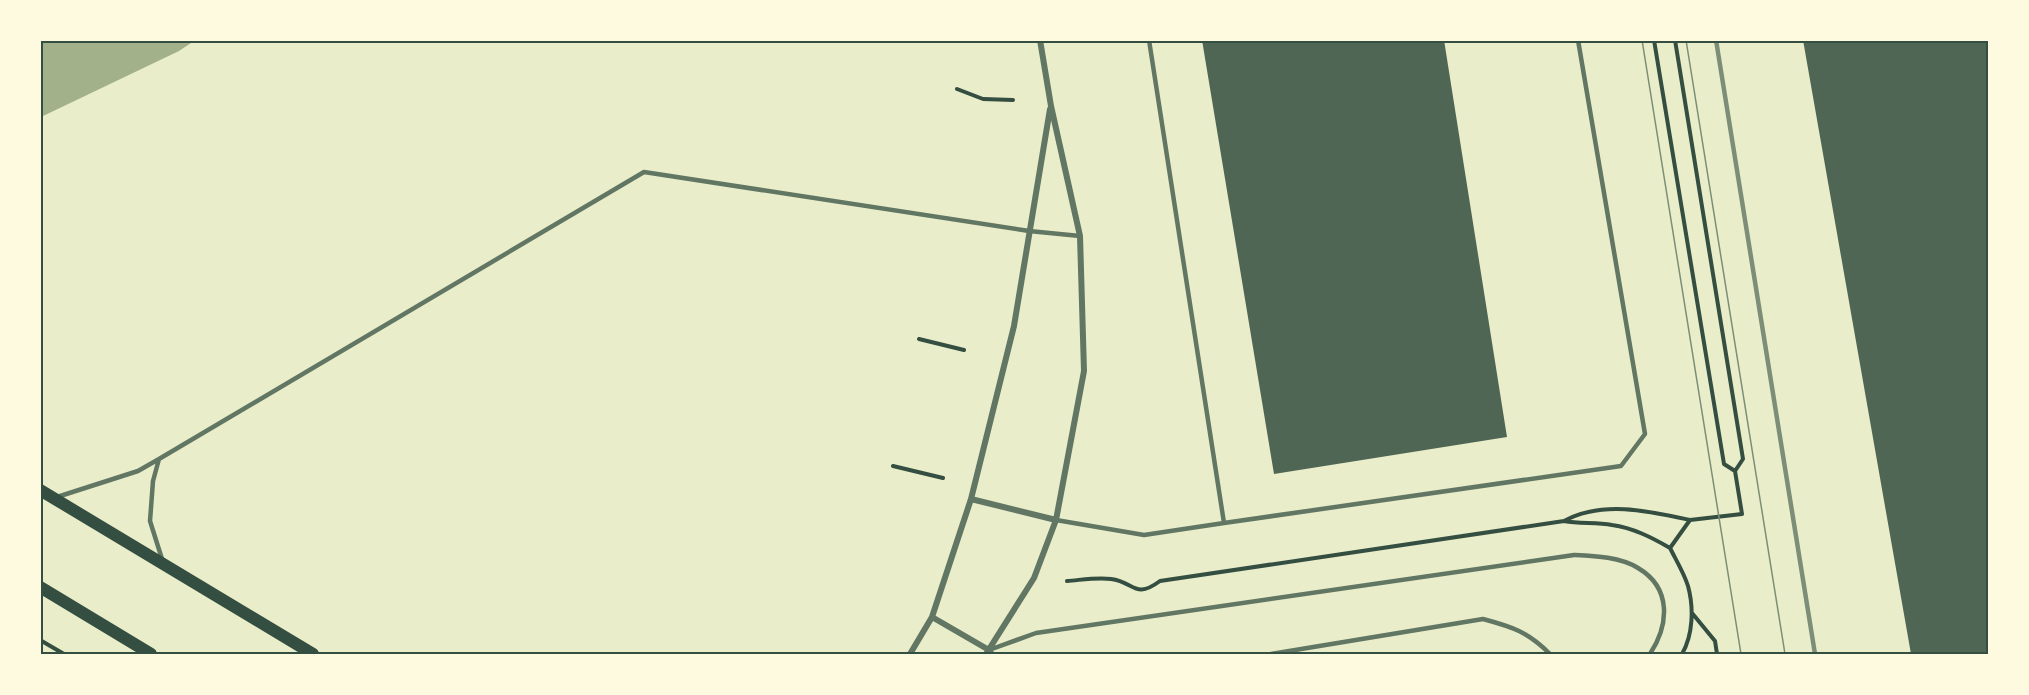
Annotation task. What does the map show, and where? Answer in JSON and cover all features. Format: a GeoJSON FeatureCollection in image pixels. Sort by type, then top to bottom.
{"type":"FeatureCollection","features":[{"type":"Feature","properties":{"kind":"main road"},"geometry":{"type":"LineString","coordinates":[[40,490],[313,654]]}},
{"type":"Feature","properties":{"kind":"main road"},"geometry":{"type":"LineString","coordinates":[[40,587],[151,654]]}},
{"type":"Feature","properties":{"kind":"street"},"geometry":{"type":"LineString","coordinates":[[932,617],[989,653],[1034,578],[1056,520],[1084,370],[1080,236],[1051,106],[1040,40]]}},
{"type":"Feature","properties":{"kind":"street"},"geometry":{"type":"LineString","coordinates":[[910,654],[932,617],[971,500],[1014,326],[1051,106]]}},
{"type":"Feature","properties":{"kind":"street"},"geometry":{"type":"LineString","coordinates":[[971,500],[1056,520]]}},
{"type":"Feature","properties":{"kind":"lane"},"geometry":{"type":"LineString","coordinates":[[1149,40],[1224,523]]}},
{"type":"Feature","properties":{"kind":"lane"},"geometry":{"type":"LineString","coordinates":[[1056,520],[1144,535],[1621,466],[1645,434],[1578,40]]}},
{"type":"Feature","properties":{"kind":"lane"},"geometry":{"type":"LineString","coordinates":[[54,498],[138,471],[644,172],[1029,231],[1080,236]]}},
{"type":"Feature","properties":{"kind":"lane"},"geometry":{"type":"LineString","coordinates":[[159,459],[153,481],[150,521],[163,565]]}},
{"type":"Feature","properties":{"kind":"lane"},"geometry":{"type":"LineString","coordinates":[[989,653],[1036,633],[1574,555],[1607,557],[1638,567],[1656,583],[1666,612],[1658,642],[1650,654]]}},
{"type":"Feature","properties":{"kind":"lane"},"geometry":{"type":"LineString","coordinates":[[1271,654],[1483,620],[1513,626],[1538,642],[1550,654]]}},
{"type":"Feature","properties":{"kind":"path"},"geometry":{"type":"LineString","coordinates":[[1654,40],[1724,464],[1735,471]]}},
{"type":"Feature","properties":{"kind":"path"},"geometry":{"type":"LineString","coordinates":[[1564,521],[1579,513],[1615,509],[1650,511],[1690,519],[1742,514],[1735,471],[1743,459],[1675,40]]}},
{"type":"Feature","properties":{"kind":"path"},"geometry":{"type":"LineString","coordinates":[[957,89],[983,99],[1013,100]]}},
{"type":"Feature","properties":{"kind":"path"},"geometry":{"type":"LineString","coordinates":[[919,339],[964,350]]}},
{"type":"Feature","properties":{"kind":"path"},"geometry":{"type":"LineString","coordinates":[[893,466],[943,478]]}},
{"type":"Feature","properties":{"kind":"path"},"geometry":{"type":"LineString","coordinates":[[1670,548],[1690,519]]}},
{"type":"Feature","properties":{"kind":"path"},"geometry":{"type":"LineString","coordinates":[[1067,581],[1112,579],[1138,590],[1149,589],[1160,581],[1564,521],[1609,524],[1634,530],[1670,548],[1688,586],[1692,613],[1689,642],[1682,654]]}},
{"type":"Feature","properties":{"kind":"path"},"geometry":{"type":"LineString","coordinates":[[1692,613],[1715,641],[1718,654]]}},
{"type":"Feature","properties":{"kind":"path"},"geometry":{"type":"LineString","coordinates":[[40,640],[64,654]]}},
{"type":"Feature","properties":{"kind":"shaded area"},"geometry":{"type":"Polygon","coordinates":[[[40,41],[194,41],[179,51],[41,117],[40,41]]]}},
{"type":"Feature","properties":{"kind":"building"},"geometry":{"type":"Polygon","coordinates":[[[1202,40],[1444,40],[1507,437],[1274,474],[1202,40]]]}},
{"type":"Feature","properties":{"kind":"building"},"geometry":{"type":"Polygon","coordinates":[[[1803,40],[1988,40],[1988,654],[1911,654],[1803,40]]]}},
{"type":"Feature","properties":{"kind":"tram line"},"geometry":{"type":"LineString","coordinates":[[1642,40],[1741,654]]}},
{"type":"Feature","properties":{"kind":"tram line"},"geometry":{"type":"LineString","coordinates":[[1686,40],[1785,654]]}},
{"type":"Feature","properties":{"kind":"railway"},"geometry":{"type":"LineString","coordinates":[[1716,40],[1815,654]]}}]}
